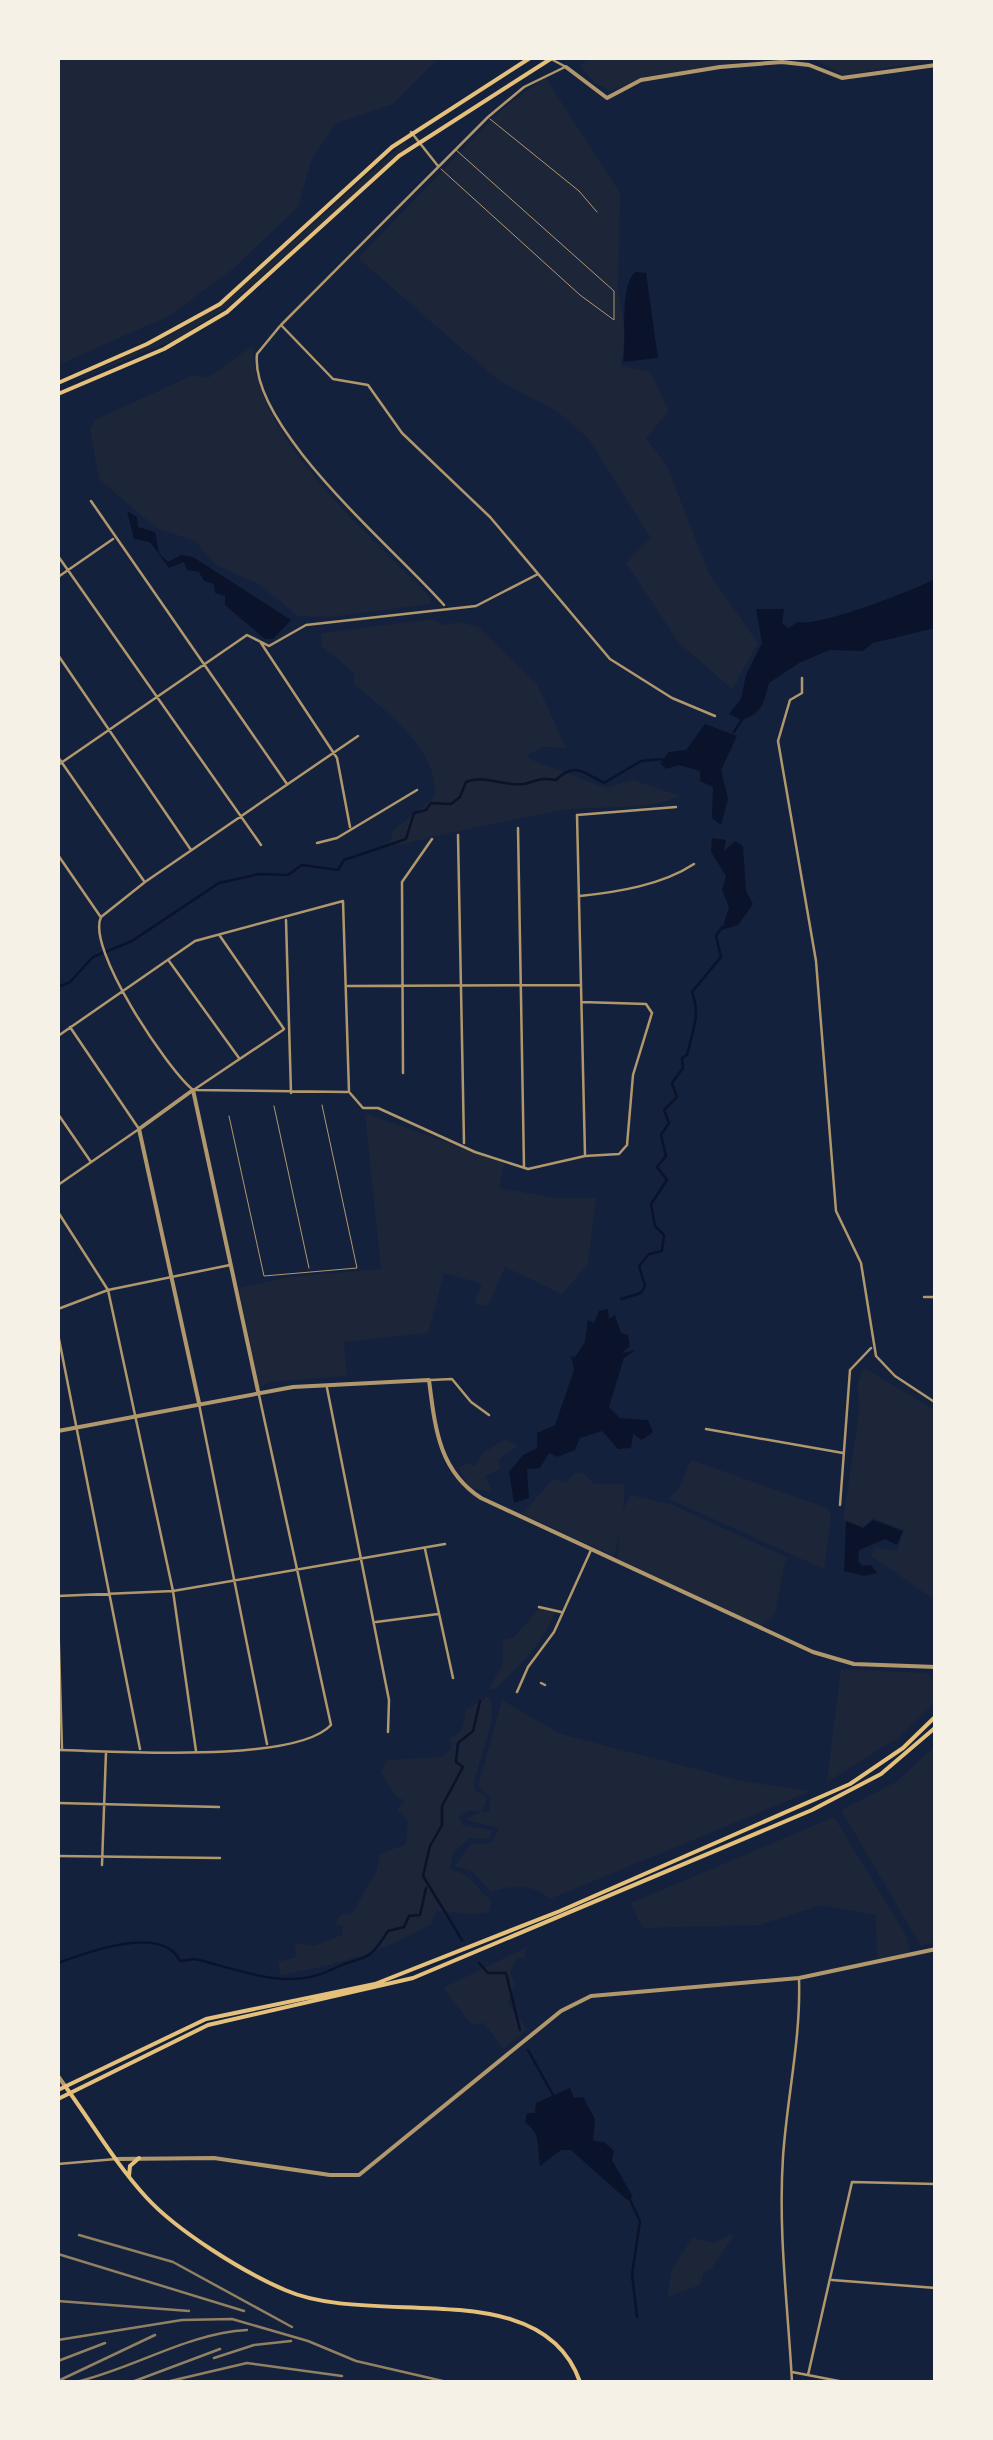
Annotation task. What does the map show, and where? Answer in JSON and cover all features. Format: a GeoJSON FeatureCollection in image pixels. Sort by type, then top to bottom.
{"type":"FeatureCollection","features":[{"type":"Feature","properties":{"kind":"main road"},"geometry":{"type":"LineString","coordinates":[[58,384],[148,344],[220,304],[411,132],[530,58]]}},
{"type":"Feature","properties":{"kind":"main road"},"geometry":{"type":"LineString","coordinates":[[58,394],[164,349],[228,312],[418,142],[551,58]]}},
{"type":"Feature","properties":{"kind":"main road"},"geometry":{"type":"LineString","coordinates":[[58,2090],[206,2019],[376,1984],[560,1911],[850,1784],[903,1748],[936,1716]]}},
{"type":"Feature","properties":{"kind":"main road"},"geometry":{"type":"LineString","coordinates":[[58,2100],[182,2036],[230,2017],[342,1997],[413,1978],[812,1810],[865,1785],[936,1727]]}},
{"type":"Feature","properties":{"kind":"main road"},"geometry":{"type":"LineString","coordinates":[[65,2086],[154,2205],[185,2229],[287,2292],[340,2304],[514,2318],[555,2341],[580,2382]]}},
{"type":"Feature","properties":{"kind":"main road"},"geometry":{"type":"LineString","coordinates":[[129,2176],[130,2166],[140,2158]]}},
{"type":"Feature","properties":{"kind":"street"},"geometry":{"type":"LineString","coordinates":[[551,58],[607,98],[642,80],[720,66],[782,62],[809,65],[842,78],[936,65]]}},
{"type":"Feature","properties":{"kind":"street"},"geometry":{"type":"LineString","coordinates":[[445,606],[306,457],[266,402],[256,354],[488,117],[524,86],[566,67]]}},
{"type":"Feature","properties":{"kind":"street"},"geometry":{"type":"LineString","coordinates":[[411,132],[438,167]]}},
{"type":"Feature","properties":{"kind":"street"},"geometry":{"type":"LineString","coordinates":[[281,325],[334,378],[368,385],[402,432],[540,573],[610,659],[672,698],[715,716]]}},
{"type":"Feature","properties":{"kind":"street"},"geometry":{"type":"LineString","coordinates":[[91,502],[287,784]]}},
{"type":"Feature","properties":{"kind":"street"},"geometry":{"type":"LineString","coordinates":[[58,577],[114,538]]}},
{"type":"Feature","properties":{"kind":"street"},"geometry":{"type":"LineString","coordinates":[[58,556],[261,845]]}},
{"type":"Feature","properties":{"kind":"street"},"geometry":{"type":"LineString","coordinates":[[59,764],[246,635],[269,646],[306,625],[445,606],[476,606],[540,573]]}},
{"type":"Feature","properties":{"kind":"street"},"geometry":{"type":"LineString","coordinates":[[260,641],[334,754],[350,827]]}},
{"type":"Feature","properties":{"kind":"street"},"geometry":{"type":"LineString","coordinates":[[58,655],[192,852]]}},
{"type":"Feature","properties":{"kind":"street"},"geometry":{"type":"LineString","coordinates":[[802,678],[802,692],[790,700],[778,741],[816,962],[836,1211],[860,1264],[872,1347],[890,1372],[936,1402]]}},
{"type":"Feature","properties":{"kind":"street"},"geometry":{"type":"LineString","coordinates":[[58,1614],[60,1750],[258,1751],[323,1733],[331,1724],[194,1090],[124,992],[101,947],[97,928],[101,917],[144,882],[358,736]]}},
{"type":"Feature","properties":{"kind":"street"},"geometry":{"type":"LineString","coordinates":[[58,757],[59,764],[144,882]]}},
{"type":"Feature","properties":{"kind":"street"},"geometry":{"type":"LineString","coordinates":[[317,843],[336,838],[417,790]]}},
{"type":"Feature","properties":{"kind":"street"},"geometry":{"type":"LineString","coordinates":[[585,1156],[577,815],[676,808]]}},
{"type":"Feature","properties":{"kind":"street"},"geometry":{"type":"LineString","coordinates":[[518,828],[524,986],[524,1168]]}},
{"type":"Feature","properties":{"kind":"street"},"geometry":{"type":"LineString","coordinates":[[458,835],[464,1144]]}},
{"type":"Feature","properties":{"kind":"street"},"geometry":{"type":"LineString","coordinates":[[402,1073],[402,882],[432,839]]}},
{"type":"Feature","properties":{"kind":"street"},"geometry":{"type":"LineString","coordinates":[[58,855],[101,917]]}},
{"type":"Feature","properties":{"kind":"street"},"geometry":{"type":"LineString","coordinates":[[578,897],[616,892],[680,873],[694,864]]}},
{"type":"Feature","properties":{"kind":"street"},"geometry":{"type":"LineString","coordinates":[[58,1036],[195,941],[343,901],[349,1092],[363,1108],[378,1108],[524,1168],[619,1154],[626,1144],[633,1076],[652,1012],[646,1004],[582,1002]]}},
{"type":"Feature","properties":{"kind":"street"},"geometry":{"type":"LineString","coordinates":[[286,918],[291,1094]]}},
{"type":"Feature","properties":{"kind":"street"},"geometry":{"type":"LineString","coordinates":[[218,934],[287,1028]]}},
{"type":"Feature","properties":{"kind":"street"},"geometry":{"type":"LineString","coordinates":[[168,960],[239,1058]]}},
{"type":"Feature","properties":{"kind":"street"},"geometry":{"type":"LineString","coordinates":[[346,986],[582,984]]}},
{"type":"Feature","properties":{"kind":"street"},"geometry":{"type":"LineString","coordinates":[[70,1027],[139,1129],[238,1581],[268,1746]]}},
{"type":"Feature","properties":{"kind":"street"},"geometry":{"type":"LineString","coordinates":[[58,1186],[287,1028]]}},
{"type":"Feature","properties":{"kind":"street"},"geometry":{"type":"LineString","coordinates":[[194,1090],[349,1092]]}},
{"type":"Feature","properties":{"kind":"street"},"geometry":{"type":"LineString","coordinates":[[58,1114],[91,1162]]}},
{"type":"Feature","properties":{"kind":"street"},"geometry":{"type":"LineString","coordinates":[[58,1212],[108,1290],[173,1591],[196,1752]]}},
{"type":"Feature","properties":{"kind":"street"},"geometry":{"type":"LineString","coordinates":[[58,1309],[108,1290],[232,1265]]}},
{"type":"Feature","properties":{"kind":"street"},"geometry":{"type":"LineString","coordinates":[[924,1297],[936,1297]]}},
{"type":"Feature","properties":{"kind":"street"},"geometry":{"type":"LineString","coordinates":[[58,1334],[140,1752]]}},
{"type":"Feature","properties":{"kind":"street"},"geometry":{"type":"LineString","coordinates":[[840,1504],[850,1370],[872,1347]]}},
{"type":"Feature","properties":{"kind":"street"},"geometry":{"type":"LineString","coordinates":[[58,1431],[258,1393],[452,1379],[471,1402],[489,1415]]}},
{"type":"Feature","properties":{"kind":"street"},"geometry":{"type":"LineString","coordinates":[[429,1380],[438,1443],[461,1482],[481,1498],[822,1655],[876,1666],[936,1667]]}},
{"type":"Feature","properties":{"kind":"street"},"geometry":{"type":"LineString","coordinates":[[327,1386],[375,1622],[388,1700],[388,1732]]}},
{"type":"Feature","properties":{"kind":"street"},"geometry":{"type":"LineString","coordinates":[[706,1429],[845,1454]]}},
{"type":"Feature","properties":{"kind":"street"},"geometry":{"type":"LineString","coordinates":[[58,1596],[173,1591],[300,1573],[445,1544]]}},
{"type":"Feature","properties":{"kind":"street"},"geometry":{"type":"LineString","coordinates":[[424,1548],[453,1678]]}},
{"type":"Feature","properties":{"kind":"street"},"geometry":{"type":"LineString","coordinates":[[517,1692],[563,1612],[591,1550]]}},
{"type":"Feature","properties":{"kind":"street"},"geometry":{"type":"LineString","coordinates":[[539,1607],[563,1612]]}},
{"type":"Feature","properties":{"kind":"street"},"geometry":{"type":"LineString","coordinates":[[375,1622],[440,1613]]}},
{"type":"Feature","properties":{"kind":"street"},"geometry":{"type":"LineString","coordinates":[[524,1676],[532,1679]]}},
{"type":"Feature","properties":{"kind":"street"},"geometry":{"type":"LineString","coordinates":[[102,1865],[106,1750]]}},
{"type":"Feature","properties":{"kind":"street"},"geometry":{"type":"LineString","coordinates":[[58,1804],[219,1807]]}},
{"type":"Feature","properties":{"kind":"street"},"geometry":{"type":"LineString","coordinates":[[58,1856],[220,1858]]}},
{"type":"Feature","properties":{"kind":"street"},"geometry":{"type":"LineString","coordinates":[[58,2164],[214,2158],[330,2175],[360,2175],[579,2000],[628,1990],[799,1978],[936,1950]]}},
{"type":"Feature","properties":{"kind":"street"},"geometry":{"type":"LineString","coordinates":[[792,2382],[781,2210],[787,2094],[798,2048],[799,1978]]}},
{"type":"Feature","properties":{"kind":"street"},"geometry":{"type":"LineString","coordinates":[[58,2076],[65,2086]]}},
{"type":"Feature","properties":{"kind":"street"},"geometry":{"type":"LineString","coordinates":[[808,2375],[852,2182],[936,2184]]}},
{"type":"Feature","properties":{"kind":"street"},"geometry":{"type":"LineString","coordinates":[[830,2280],[936,2288]]}},
{"type":"Feature","properties":{"kind":"street"},"geometry":{"type":"LineString","coordinates":[[791,2372],[844,2382]]}},
{"type":"Feature","properties":{"kind":"lane"},"geometry":{"type":"LineString","coordinates":[[488,117],[579,191],[597,212]]}},
{"type":"Feature","properties":{"kind":"lane"},"geometry":{"type":"LineString","coordinates":[[438,167],[612,322],[616,307],[614,291],[456,150]]}},
{"type":"Feature","properties":{"kind":"lane"},"geometry":{"type":"LineString","coordinates":[[229,1116],[264,1276],[357,1268],[322,1105]]}},
{"type":"Feature","properties":{"kind":"lane"},"geometry":{"type":"LineString","coordinates":[[274,1106],[309,1271]]}},
{"type":"Feature","properties":{"kind":"shaded area"},"geometry":{"type":"Polygon","coordinates":[[[58,58],[439,58],[393,104],[335,124],[311,161],[298,207],[234,268],[169,316],[58,365],[58,58]]]}},
{"type":"Feature","properties":{"kind":"shaded area"},"geometry":{"type":"Polygon","coordinates":[[[591,58],[936,58],[843,75],[814,59],[749,62],[647,76],[611,91],[595,83],[579,65],[591,58]]]}},
{"type":"Feature","properties":{"kind":"shaded area"},"geometry":{"type":"Polygon","coordinates":[[[545,77],[620,193],[618,289],[625,333],[621,366],[650,372],[669,411],[646,438],[667,466],[709,574],[758,643],[732,689],[679,643],[626,563],[651,538],[588,438],[558,412],[498,380],[358,258],[500,111],[545,77]]]}},
{"type":"Feature","properties":{"kind":"shaded area"},"geometry":{"type":"Polygon","coordinates":[[[405,142],[409,146],[225,309],[176,339],[65,385],[173,334],[221,305],[405,142]]]}},
{"type":"Feature","properties":{"kind":"shaded area"},"geometry":{"type":"Polygon","coordinates":[[[635,272],[646,273],[658,358],[623,362],[625,300],[635,272]]]}},
{"type":"Feature","properties":{"kind":"shaded area"},"geometry":{"type":"Polygon","coordinates":[[[253,345],[258,379],[272,414],[293,448],[348,514],[431,598],[430,604],[330,617],[298,616],[258,584],[216,565],[195,541],[156,528],[99,479],[90,429],[95,420],[193,375],[208,378],[253,345]]]}},
{"type":"Feature","properties":{"kind":"shaded area"},"geometry":{"type":"Polygon","coordinates":[[[127,511],[137,517],[138,527],[155,532],[159,553],[168,562],[181,555],[193,557],[291,620],[273,639],[265,639],[225,605],[225,596],[215,593],[214,584],[204,581],[199,572],[187,570],[184,562],[169,568],[150,542],[134,539],[127,511]]]}},
{"type":"Feature","properties":{"kind":"shaded area"},"geometry":{"type":"Polygon","coordinates":[[[935,579],[935,628],[873,643],[863,651],[830,650],[799,663],[769,683],[754,714],[741,720],[729,714],[741,699],[746,675],[762,643],[756,609],[784,609],[782,623],[788,628],[798,622],[866,607],[935,579]]]}},
{"type":"Feature","properties":{"kind":"shaded area"},"geometry":{"type":"Polygon","coordinates":[[[433,619],[442,625],[460,622],[478,627],[537,684],[566,748],[543,747],[527,755],[529,759],[606,788],[633,780],[680,796],[654,804],[558,811],[399,845],[390,843],[393,830],[434,798],[429,764],[408,733],[353,683],[355,674],[322,646],[321,633],[433,619]]]}},
{"type":"Feature","properties":{"kind":"shaded area"},"geometry":{"type":"Polygon","coordinates":[[[705,724],[737,736],[721,770],[728,799],[721,825],[712,818],[713,787],[700,781],[700,771],[679,765],[666,769],[660,763],[669,752],[686,750],[705,724]]]}},
{"type":"Feature","properties":{"kind":"shaded area"},"geometry":{"type":"Polygon","coordinates":[[[712,838],[726,840],[724,851],[735,841],[743,846],[746,891],[753,904],[738,925],[722,930],[729,907],[722,890],[726,876],[711,852],[712,838]]]}},
{"type":"Feature","properties":{"kind":"shaded area"},"geometry":{"type":"Polygon","coordinates":[[[365,1113],[504,1163],[499,1188],[555,1198],[596,1198],[588,1264],[562,1294],[505,1267],[488,1306],[474,1303],[482,1284],[444,1273],[428,1333],[344,1342],[347,1376],[269,1382],[259,1388],[239,1288],[289,1277],[381,1269],[365,1113]]]}},
{"type":"Feature","properties":{"kind":"shaded area"},"geometry":{"type":"Polygon","coordinates":[[[608,1309],[609,1319],[615,1315],[621,1333],[628,1335],[630,1346],[622,1353],[636,1350],[624,1358],[609,1407],[620,1418],[648,1420],[653,1432],[642,1440],[633,1434],[631,1448],[618,1449],[602,1431],[580,1438],[575,1450],[557,1457],[549,1453],[540,1468],[527,1469],[529,1498],[514,1503],[509,1472],[523,1455],[537,1448],[537,1433],[555,1425],[574,1370],[571,1356],[575,1357],[585,1342],[588,1320],[594,1323],[599,1311],[608,1309]]]}},
{"type":"Feature","properties":{"kind":"shaded area"},"geometry":{"type":"Polygon","coordinates":[[[864,1368],[935,1410],[935,1600],[871,1556],[875,1547],[897,1551],[904,1530],[872,1518],[863,1527],[843,1520],[859,1414],[858,1381],[864,1368]]]}},
{"type":"Feature","properties":{"kind":"shaded area"},"geometry":{"type":"Polygon","coordinates":[[[505,1439],[518,1446],[499,1459],[500,1469],[485,1476],[492,1492],[471,1488],[458,1468],[468,1463],[475,1466],[482,1454],[505,1439]]]}},
{"type":"Feature","properties":{"kind":"shaded area"},"geometry":{"type":"Polygon","coordinates":[[[691,1460],[827,1508],[831,1516],[824,1569],[669,1499],[680,1486],[691,1460]]]}},
{"type":"Feature","properties":{"kind":"shaded area"},"geometry":{"type":"Polygon","coordinates":[[[582,1472],[594,1484],[625,1484],[623,1509],[631,1495],[673,1505],[786,1557],[775,1614],[760,1626],[618,1559],[619,1536],[614,1556],[522,1514],[553,1479],[567,1483],[573,1474],[582,1472]]]}},
{"type":"Feature","properties":{"kind":"shaded area"},"geometry":{"type":"Polygon","coordinates":[[[873,1520],[903,1531],[897,1545],[885,1539],[859,1550],[858,1561],[863,1566],[871,1565],[877,1573],[864,1576],[844,1571],[846,1521],[863,1528],[873,1520]]]}},
{"type":"Feature","properties":{"kind":"shaded area"},"geometry":{"type":"Polygon","coordinates":[[[540,1608],[555,1612],[543,1635],[513,1672],[494,1690],[489,1688],[503,1664],[503,1640],[513,1638],[540,1608]]]}},
{"type":"Feature","properties":{"kind":"shaded area"},"geometry":{"type":"Polygon","coordinates":[[[841,1669],[926,1673],[935,1682],[935,1703],[898,1738],[827,1782],[841,1669]]]}},
{"type":"Feature","properties":{"kind":"shaded area"},"geometry":{"type":"Polygon","coordinates":[[[489,1696],[491,1718],[474,1789],[487,1798],[482,1812],[489,1812],[491,1798],[478,1787],[502,1700],[560,1734],[742,1781],[811,1791],[550,1899],[522,1887],[491,1892],[472,1871],[455,1866],[471,1844],[491,1843],[499,1828],[465,1820],[481,1812],[469,1810],[459,1817],[462,1825],[492,1830],[490,1839],[470,1838],[453,1852],[450,1869],[466,1875],[492,1900],[489,1912],[436,1911],[431,1924],[376,1950],[280,1975],[278,1962],[296,1957],[295,1943],[314,1946],[342,1935],[343,1926],[335,1924],[342,1913],[351,1915],[376,1872],[380,1854],[406,1844],[408,1820],[397,1809],[405,1801],[396,1796],[381,1772],[387,1760],[441,1757],[452,1749],[449,1739],[462,1730],[466,1710],[489,1696]]]}},
{"type":"Feature","properties":{"kind":"shaded area"},"geometry":{"type":"Polygon","coordinates":[[[935,1746],[935,1942],[921,1946],[841,1810],[896,1782],[935,1746]]]}},
{"type":"Feature","properties":{"kind":"shaded area"},"geometry":{"type":"Polygon","coordinates":[[[834,1817],[906,1935],[910,1952],[877,1959],[876,1915],[821,1905],[759,1925],[642,1928],[631,1903],[834,1817]]]}},
{"type":"Feature","properties":{"kind":"shaded area"},"geometry":{"type":"Polygon","coordinates":[[[527,1947],[524,1959],[517,1957],[510,1973],[515,1983],[508,2003],[527,2030],[503,2049],[484,2023],[472,2025],[443,1988],[527,1947]]]}},
{"type":"Feature","properties":{"kind":"shaded area"},"geometry":{"type":"Polygon","coordinates":[[[570,2088],[574,2098],[583,2097],[595,2119],[593,2141],[604,2142],[614,2151],[612,2160],[633,2197],[627,2200],[571,2150],[561,2150],[540,2166],[536,2137],[525,2122],[527,2113],[535,2113],[536,2103],[570,2088]]]}},
{"type":"Feature","properties":{"kind":"shaded area"},"geometry":{"type":"Polygon","coordinates":[[[730,2234],[733,2237],[711,2269],[704,2272],[700,2285],[667,2297],[672,2269],[692,2238],[715,2243],[730,2234]]]}},
{"type":"Feature","properties":{"kind":"waterway"},"geometry":{"type":"LineString","coordinates":[[734,732],[743,718]]}},
{"type":"Feature","properties":{"kind":"waterway"},"geometry":{"type":"LineString","coordinates":[[58,987],[70,982],[93,957],[132,941],[219,883],[259,874],[288,875],[302,865],[338,870],[344,860],[406,839],[414,813],[426,810],[431,803],[451,804],[460,797],[466,782],[480,779],[524,784],[556,780],[574,770],[604,783],[641,761],[662,759]]}},
{"type":"Feature","properties":{"kind":"waterway"},"geometry":{"type":"LineString","coordinates":[[621,1299],[641,1293],[645,1286],[639,1266],[649,1254],[662,1251],[664,1235],[655,1226],[651,1204],[667,1180],[657,1167],[666,1156],[661,1135],[669,1123],[664,1110],[677,1097],[672,1083],[683,1068],[682,1058],[687,1055],[693,1031],[696,1008],[692,992],[721,957],[716,936],[722,927]]}},
{"type":"Feature","properties":{"kind":"waterway"},"geometry":{"type":"LineString","coordinates":[[462,1940],[423,1876],[430,1846],[442,1825],[442,1806],[463,1767],[456,1762],[458,1743],[473,1731],[480,1701]]}},
{"type":"Feature","properties":{"kind":"waterway"},"geometry":{"type":"LineString","coordinates":[[58,1963],[105,1948],[142,1942],[171,1950],[180,1961],[195,1959],[282,1979],[316,1976],[369,1955],[388,1931],[404,1927],[409,1916],[420,1915],[426,1888]]}},
{"type":"Feature","properties":{"kind":"waterway"},"geometry":{"type":"LineString","coordinates":[[479,1963],[488,1973],[506,1973],[520,2030]]}},
{"type":"Feature","properties":{"kind":"waterway"},"geometry":{"type":"LineString","coordinates":[[528,2050],[553,2095]]}},
{"type":"Feature","properties":{"kind":"waterway"},"geometry":{"type":"LineString","coordinates":[[629,2198],[640,2221],[632,2274],[637,2317]]}},
{"type":"Feature","properties":{"kind":"railway"},"geometry":{"type":"LineString","coordinates":[[79,2235],[173,2262],[292,2327]]}},
{"type":"Feature","properties":{"kind":"railway"},"geometry":{"type":"LineString","coordinates":[[58,2254],[244,2311]]}},
{"type":"Feature","properties":{"kind":"railway"},"geometry":{"type":"LineString","coordinates":[[58,2301],[189,2311]]}},
{"type":"Feature","properties":{"kind":"railway"},"geometry":{"type":"LineString","coordinates":[[58,2340],[182,2320],[232,2319],[308,2341],[356,2361],[447,2382]]}},
{"type":"Feature","properties":{"kind":"railway"},"geometry":{"type":"LineString","coordinates":[[76,2382],[182,2344],[247,2330]]}},
{"type":"Feature","properties":{"kind":"railway"},"geometry":{"type":"LineString","coordinates":[[58,2381],[155,2335]]}},
{"type":"Feature","properties":{"kind":"railway"},"geometry":{"type":"LineString","coordinates":[[214,2358],[254,2345],[291,2341]]}},
{"type":"Feature","properties":{"kind":"railway"},"geometry":{"type":"LineString","coordinates":[[58,2361],[105,2343]]}},
{"type":"Feature","properties":{"kind":"railway"},"geometry":{"type":"LineString","coordinates":[[132,2382],[220,2349]]}},
{"type":"Feature","properties":{"kind":"railway"},"geometry":{"type":"LineString","coordinates":[[166,2382],[247,2363],[342,2376]]}}]}
